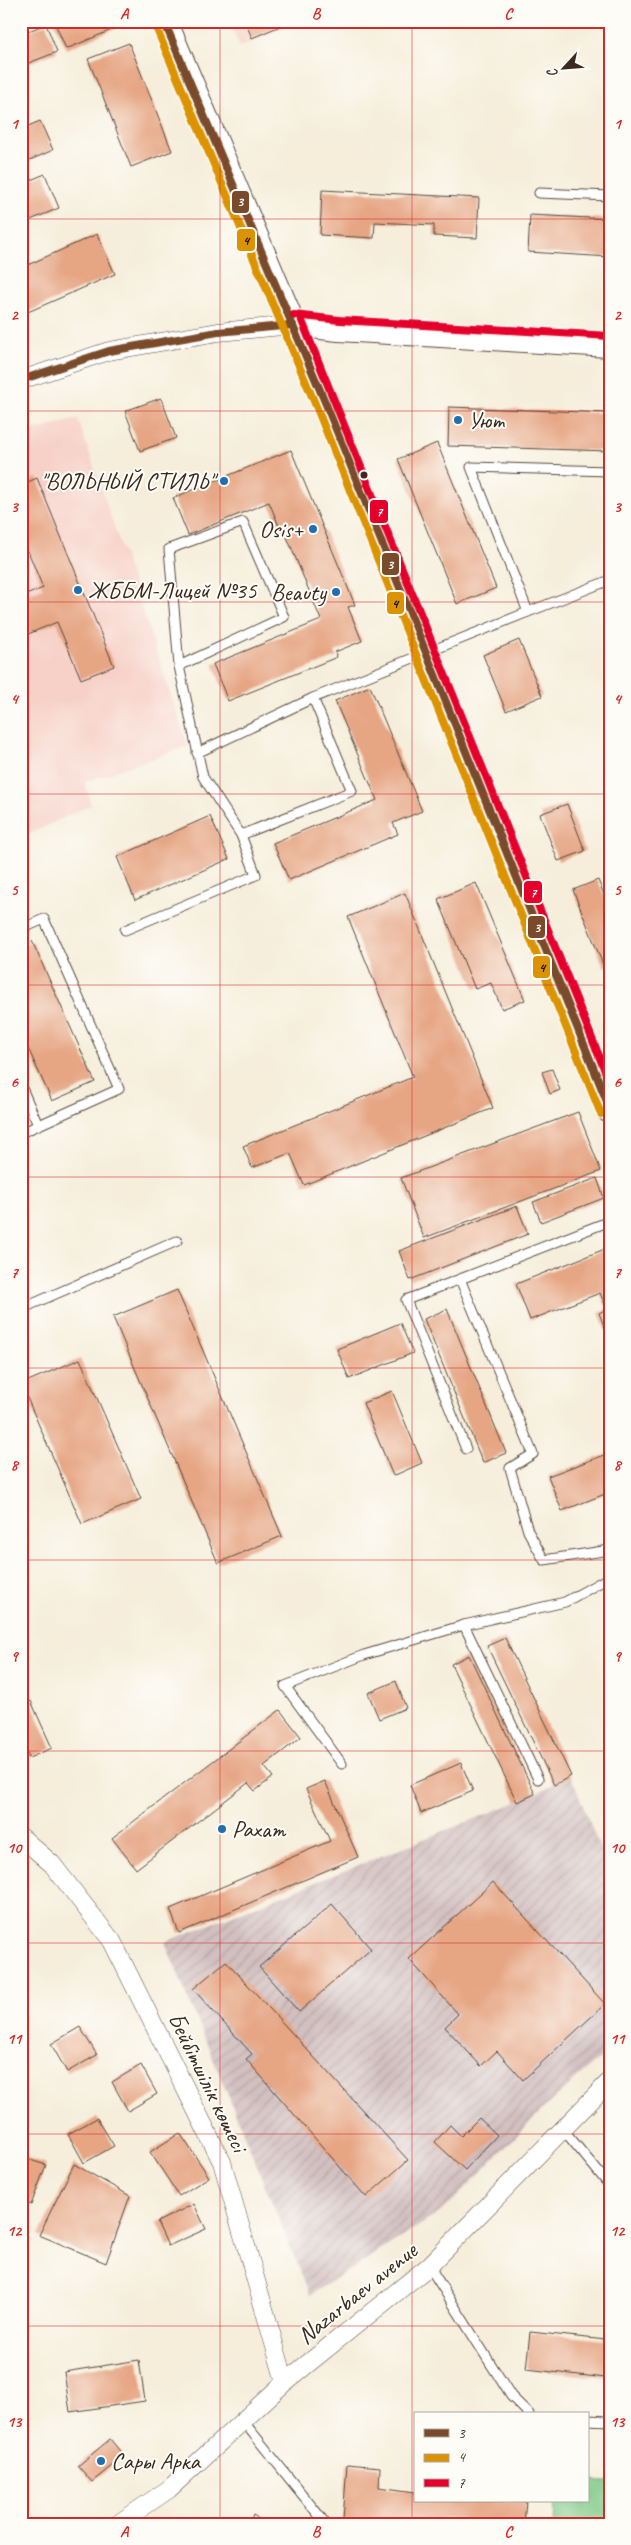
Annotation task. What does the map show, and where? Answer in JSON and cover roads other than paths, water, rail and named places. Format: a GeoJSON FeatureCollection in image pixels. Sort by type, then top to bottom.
{"type":"FeatureCollection","features":[{"type":"Feature","properties":{"kind":"main road"},"geometry":{"type":"LineString","coordinates":[[164,21],[293,325],[427,652],[610,1110]]}},
{"type":"Feature","properties":{"kind":"street"},"geometry":{"type":"LineString","coordinates":[[21,380],[109,350],[218,332],[293,325],[339,330],[610,346]]}},
{"type":"Feature","properties":{"kind":"street","name":"Бейбітшілік көшесі"},"geometry":{"type":"LineString","coordinates":[[21,1837],[52,1864],[112,1941],[222,2162],[285,2382]]}},
{"type":"Feature","properties":{"kind":"street","name":"Nazarbaev avenue"},"geometry":{"type":"LineString","coordinates":[[118,2524],[169,2489],[285,2382],[430,2266],[562,2128],[610,2081]]}},
{"type":"Feature","properties":{"kind":"lane"},"geometry":{"type":"LineString","coordinates":[[539,193],[610,196]]}},
{"type":"Feature","properties":{"kind":"lane"},"geometry":{"type":"LineString","coordinates":[[528,612],[471,467],[610,471]]}},
{"type":"Feature","properties":{"kind":"lane"},"geometry":{"type":"LineString","coordinates":[[125,930],[256,875],[241,835],[203,777],[178,666],[168,549],[243,522],[284,617],[178,666]]}},
{"type":"Feature","properties":{"kind":"lane"},"geometry":{"type":"LineString","coordinates":[[197,753],[313,698],[610,580]]}},
{"type":"Feature","properties":{"kind":"lane"},"geometry":{"type":"LineString","coordinates":[[241,835],[352,791],[313,698]]}},
{"type":"Feature","properties":{"kind":"lane"},"geometry":{"type":"LineString","coordinates":[[21,929],[44,919],[119,1089],[21,1133]]}},
{"type":"Feature","properties":{"kind":"lane"},"geometry":{"type":"LineString","coordinates":[[21,1086],[38,1125]]}},
{"type":"Feature","properties":{"kind":"lane"},"geometry":{"type":"LineString","coordinates":[[466,1449],[406,1300],[610,1221]]}},
{"type":"Feature","properties":{"kind":"lane"},"geometry":{"type":"LineString","coordinates":[[21,1309],[177,1241]]}},
{"type":"Feature","properties":{"kind":"lane"},"geometry":{"type":"LineString","coordinates":[[460,1280],[533,1454],[510,1468],[528,1531],[544,1560],[610,1550]]}},
{"type":"Feature","properties":{"kind":"lane"},"geometry":{"type":"LineString","coordinates":[[342,1764],[285,1686],[364,1655],[464,1625],[565,1602],[610,1577]]}},
{"type":"Feature","properties":{"kind":"lane"},"geometry":{"type":"LineString","coordinates":[[464,1625],[538,1779]]}},
{"type":"Feature","properties":{"kind":"lane"},"geometry":{"type":"LineString","coordinates":[[562,2128],[610,2186]]}},
{"type":"Feature","properties":{"kind":"lane"},"geometry":{"type":"LineString","coordinates":[[430,2266],[511,2396],[527,2412]]}},
{"type":"Feature","properties":{"kind":"lane"},"geometry":{"type":"LineString","coordinates":[[588,2420],[610,2421]]}},
{"type":"Feature","properties":{"kind":"lane"},"geometry":{"type":"LineString","coordinates":[[243,2421],[326,2524]]}},
{"type":"Feature","properties":{"kind":"place","name":"Уют"},"geometry":{"type":"Point","coordinates":[458,420]}},
{"type":"Feature","properties":{"kind":"place","name":"\"ВОЛЬНЫЙ СТИЛЬ\""},"geometry":{"type":"Point","coordinates":[224,481]}},
{"type":"Feature","properties":{"kind":"place","name":"Osis+"},"geometry":{"type":"Point","coordinates":[313,529]}},
{"type":"Feature","properties":{"kind":"place","name":"ЖББМ-Лицей №35"},"geometry":{"type":"Point","coordinates":[78,590]}},
{"type":"Feature","properties":{"kind":"place","name":"Beauty"},"geometry":{"type":"Point","coordinates":[336,592]}},
{"type":"Feature","properties":{"kind":"place","name":"Рахат"},"geometry":{"type":"Point","coordinates":[222,1829]}},
{"type":"Feature","properties":{"kind":"place","name":"Сары Арка"},"geometry":{"type":"Point","coordinates":[101,2461]}}]}
